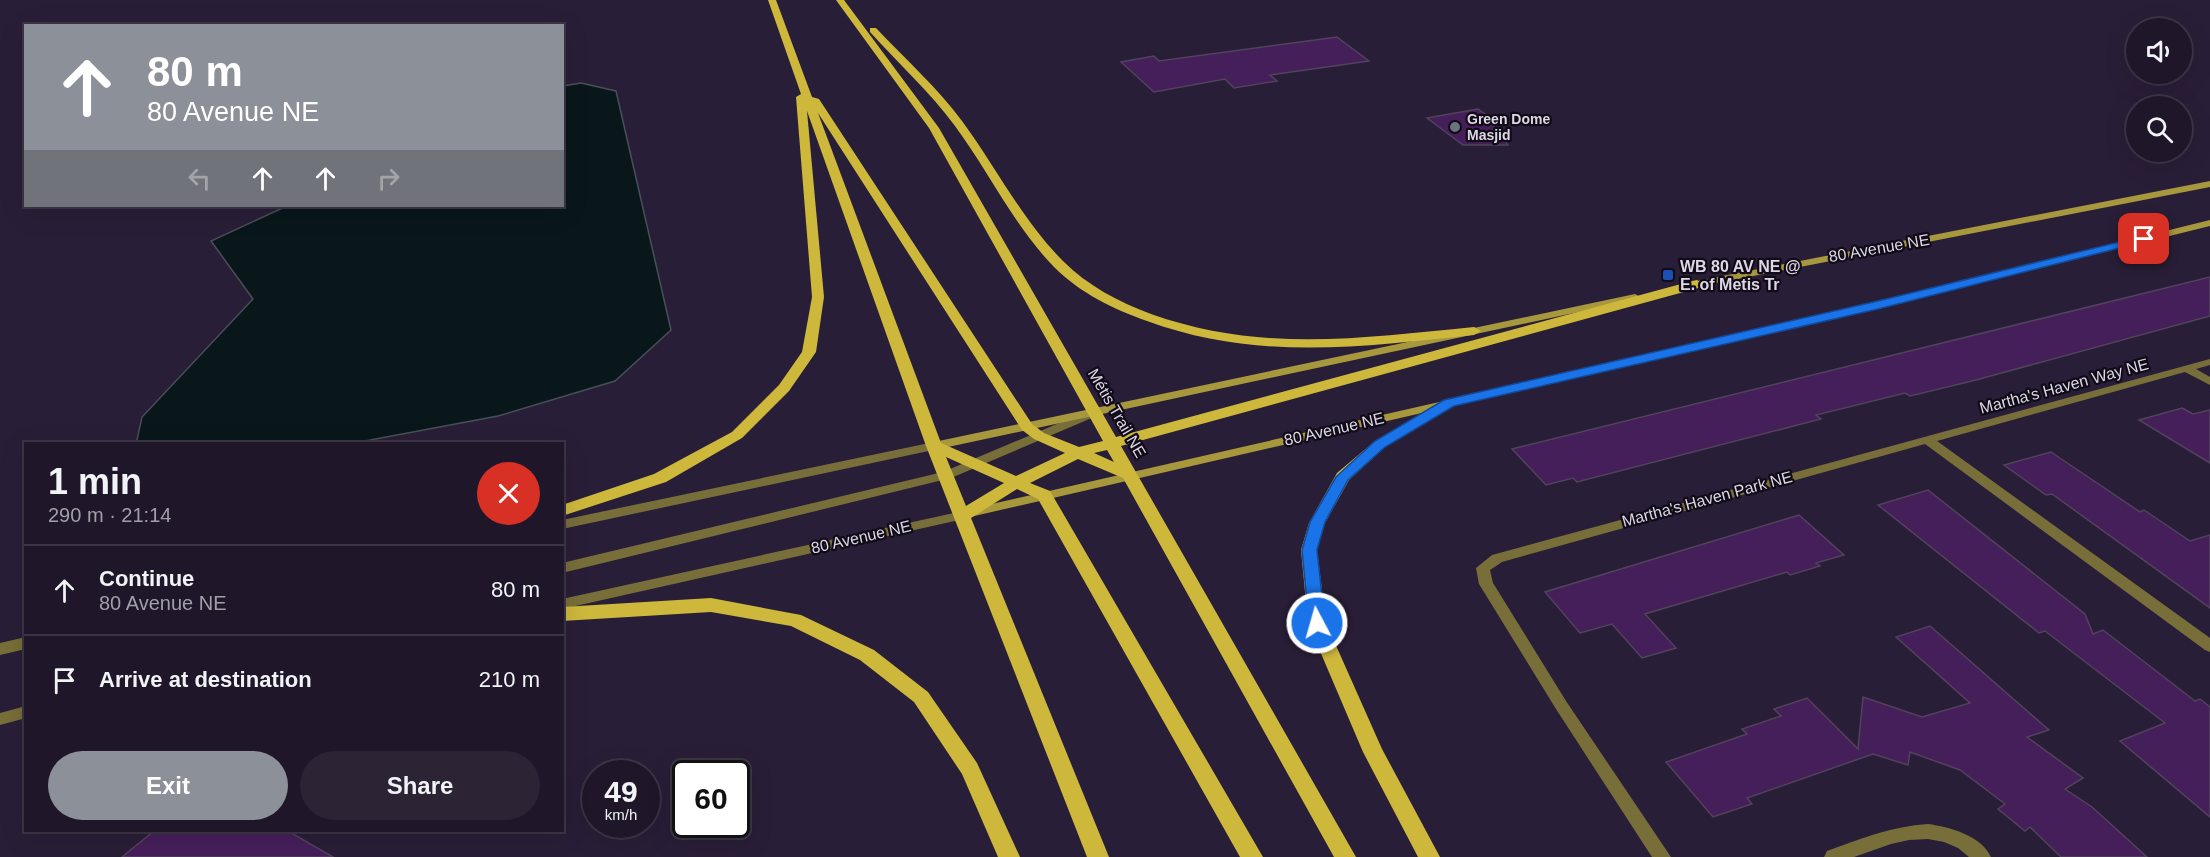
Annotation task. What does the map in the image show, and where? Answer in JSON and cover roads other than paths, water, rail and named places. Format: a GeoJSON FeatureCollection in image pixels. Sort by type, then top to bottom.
{"type":"FeatureCollection","features":[{"type":"Feature","properties":{"kind":"main road"},"geometry":{"type":"LineString","coordinates":[[772,0],[934,446],[1098,857]]}},
{"type":"Feature","properties":{"kind":"main road","name":"Métis Trail NE"},"geometry":{"type":"LineString","coordinates":[[840,0],[934,128],[1345,857]]}},
{"type":"Feature","properties":{"kind":"main road"},"geometry":{"type":"LineString","coordinates":[[844,0],[957,122],[1044,246],[1072,277],[1110,302],[1169,328],[1240,343],[1309,347],[1474,332]]}},
{"type":"Feature","properties":{"kind":"main road"},"geometry":{"type":"LineString","coordinates":[[799,76],[1033,431],[1131,476]]}},
{"type":"Feature","properties":{"kind":"main road"},"geometry":{"type":"LineString","coordinates":[[564,510],[660,478],[737,435],[784,388],[809,352],[818,297],[799,76]]}},
{"type":"Feature","properties":{"kind":"main road","name":"80 Avenue NE"},"geometry":{"type":"LineString","coordinates":[[1093,412],[1697,284],[2210,184]]}},
{"type":"Feature","properties":{"kind":"main road","name":"80 Avenue NE"},"geometry":{"type":"LineString","coordinates":[[963,515],[1878,305],[2210,223]]}},
{"type":"Feature","properties":{"kind":"main road"},"geometry":{"type":"LineString","coordinates":[[963,515],[1018,482],[1077,453],[1697,284]]}},
{"type":"Feature","properties":{"kind":"main road"},"geometry":{"type":"LineString","coordinates":[[1429,857],[1373,752],[1317,623],[1309,550],[1317,522],[1343,477],[1380,444],[1449,402]]}},
{"type":"Feature","properties":{"kind":"main road"},"geometry":{"type":"LineString","coordinates":[[934,446],[1033,431]]}},
{"type":"Feature","properties":{"kind":"main road"},"geometry":{"type":"LineString","coordinates":[[934,446],[1044,495],[1252,857]]}},
{"type":"Feature","properties":{"kind":"main road"},"geometry":{"type":"LineString","coordinates":[[564,614],[711,605],[795,620],[867,655],[921,697],[970,769],[1009,857]]}},
{"type":"Feature","properties":{"kind":"street","name":"Martha's Haven Way NE"},"geometry":{"type":"LineString","coordinates":[[1927,440],[2210,362]]}},
{"type":"Feature","properties":{"kind":"street"},"geometry":{"type":"LineString","coordinates":[[2187,369],[2210,382]]}},
{"type":"Feature","properties":{"kind":"street"},"geometry":{"type":"LineString","coordinates":[[564,568],[946,475],[974,463],[1033,431],[1093,412]]}},
{"type":"Feature","properties":{"kind":"street"},"geometry":{"type":"LineString","coordinates":[[1927,440],[2210,646]]}},
{"type":"Feature","properties":{"kind":"street","name":"Martha's Haven Park NE"},"geometry":{"type":"LineString","coordinates":[[1662,857],[1561,705],[1486,584],[1483,568],[1497,558],[1927,440]]}},
{"type":"Feature","properties":{"kind":"street"},"geometry":{"type":"LineString","coordinates":[[564,525],[934,446]]}},
{"type":"Feature","properties":{"kind":"street","name":"80 Avenue NE"},"geometry":{"type":"LineString","coordinates":[[564,604],[963,515]]}},
{"type":"Feature","properties":{"kind":"street"},"geometry":{"type":"LineString","coordinates":[[0,649],[24,643]]}},
{"type":"Feature","properties":{"kind":"street"},"geometry":{"type":"LineString","coordinates":[[0,720],[24,714]]}},
{"type":"Feature","properties":{"kind":"street"},"geometry":{"type":"LineString","coordinates":[[1833,857],[1898,833],[1929,829],[1971,846],[1982,857]]}},
{"type":"Feature","properties":{"kind":"place","name":"Green Dome Masjid"},"geometry":{"type":"Point","coordinates":[1455,127]}},
{"type":"Feature","properties":{"kind":"place","name":"WB 80 AV NE @ E. of Metis Tr"},"geometry":{"type":"Point","coordinates":[1668,275]}}]}
